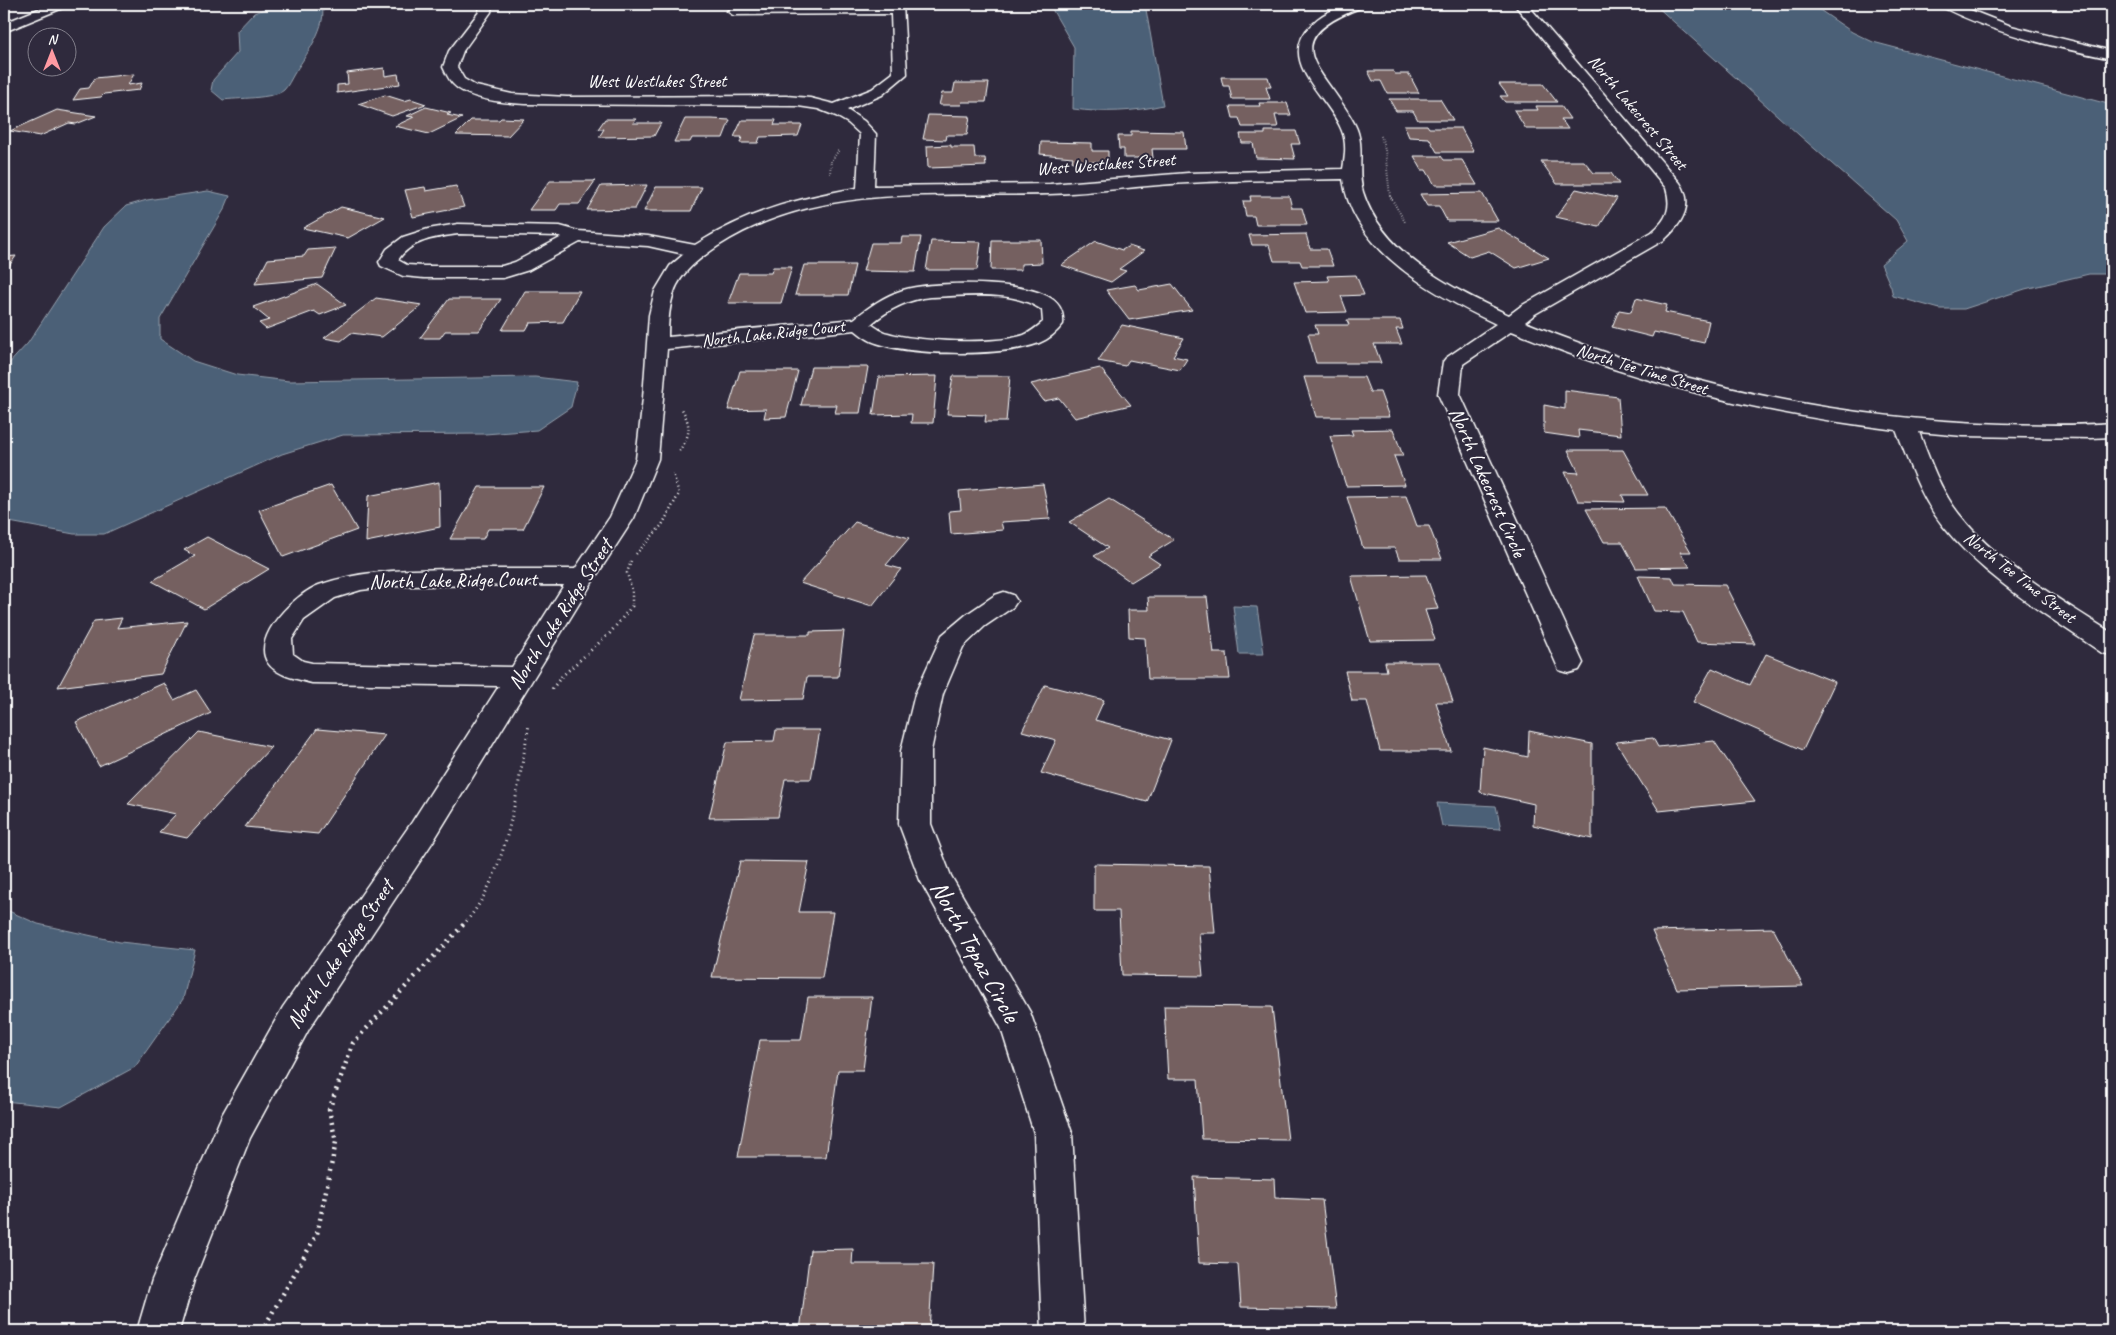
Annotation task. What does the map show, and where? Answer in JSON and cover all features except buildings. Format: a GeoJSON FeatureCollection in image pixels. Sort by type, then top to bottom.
{"type":"FeatureCollection","features":[{"type":"Feature","properties":{"kind":"street"},"geometry":{"type":"LineString","coordinates":[[4,28],[61,4]]}},
{"type":"Feature","properties":{"kind":"street","name":"West Westlakes Street"},"geometry":{"type":"LineString","coordinates":[[486,4],[485,12],[456,51],[450,67],[459,82],[479,92],[504,98],[549,100],[770,101],[819,105],[834,109]]}},
{"type":"Feature","properties":{"kind":"street","name":"North Tee Time Street"},"geometry":{"type":"LineString","coordinates":[[1358,4],[1322,20],[1309,35],[1304,48],[1308,65],[1344,120],[1352,137],[1354,152],[1352,180],[1365,218],[1380,238],[1409,267],[1439,288],[1467,303],[1567,347],[1659,376],[1733,396],[1828,414],[1905,425],[1937,500],[1956,527],[1988,557],[2112,646]]}},
{"type":"Feature","properties":{"kind":"street","name":"North Lakecrest Street"},"geometry":{"type":"LineString","coordinates":[[1512,323],[1528,310],[1658,236],[1670,226],[1679,202],[1674,187],[1520,4]]}},
{"type":"Feature","properties":{"kind":"street"},"geometry":{"type":"LineString","coordinates":[[1946,4],[2008,29],[2112,55]]}},
{"type":"Feature","properties":{"kind":"street"},"geometry":{"type":"LineString","coordinates":[[732,11],[897,7],[900,74],[887,87],[866,99],[834,109]]}},
{"type":"Feature","properties":{"kind":"street"},"geometry":{"type":"LineString","coordinates":[[834,109],[862,125],[868,134],[865,192]]}},
{"type":"Feature","properties":{"kind":"street","name":"West Westlakes Street"},"geometry":{"type":"LineString","coordinates":[[865,192],[894,190],[1050,189],[1188,178],[1352,180]]}},
{"type":"Feature","properties":{"kind":"street","name":"North Lake Ridge Street"},"geometry":{"type":"LineString","coordinates":[[158,1331],[173,1280],[235,1128],[296,1018],[423,831],[582,577],[622,518],[647,459],[654,398],[659,315],[665,291],[677,270],[698,252],[726,233],[762,217],[810,202],[865,192]]}},
{"type":"Feature","properties":{"kind":"street"},"geometry":{"type":"LineString","coordinates":[[576,236],[522,266],[503,272],[424,272],[403,270],[388,262],[404,242],[430,233],[458,229],[560,231],[576,236],[648,241],[698,252]]}},
{"type":"Feature","properties":{"kind":"street","name":"North Lake Ridge Court"},"geometry":{"type":"LineString","coordinates":[[656,344],[859,324],[880,306],[910,294],[924,291],[1000,291],[1018,293],[1038,298],[1049,305],[1054,313],[1053,324],[1042,334],[1024,341],[1002,345],[910,343],[886,339],[872,334],[859,324]]}},
{"type":"Feature","properties":{"kind":"street","name":"North Lakecrest Circle"},"geometry":{"type":"LineString","coordinates":[[1512,323],[1472,347],[1453,362],[1449,394],[1568,663]]}},
{"type":"Feature","properties":{"kind":"street"},"geometry":{"type":"LineString","coordinates":[[1905,425],[1973,431],[2092,432],[2112,430]]}},
{"type":"Feature","properties":{"kind":"street","name":"North Lake Ridge Court"},"geometry":{"type":"LineString","coordinates":[[519,678],[312,673],[294,668],[279,658],[279,638],[295,614],[326,592],[359,582],[395,578],[582,577]]}},
{"type":"Feature","properties":{"kind":"street","name":"North Topaz Circle"},"geometry":{"type":"LineString","coordinates":[[1004,600],[976,620],[952,642],[929,694],[916,751],[915,824],[936,880],[1017,1023],[1053,1132],[1063,1331]]}},
{"type":"Feature","properties":{"kind":"path"},"geometry":{"type":"LineString","coordinates":[[1377,10],[1400,4]]}},
{"type":"Feature","properties":{"kind":"path"},"geometry":{"type":"LineString","coordinates":[[1380,132],[1385,150],[1390,196],[1408,228]]}},
{"type":"Feature","properties":{"kind":"path"},"geometry":{"type":"LineString","coordinates":[[1352,180],[1389,187]]}},
{"type":"Feature","properties":{"kind":"path"},"geometry":{"type":"LineString","coordinates":[[674,458],[690,438],[691,424],[678,402]]}},
{"type":"Feature","properties":{"kind":"path"},"geometry":{"type":"LineString","coordinates":[[551,691],[561,677],[610,633],[632,606],[632,591],[627,573],[633,558],[662,525],[679,494],[673,474],[674,466]]}},
{"type":"Feature","properties":{"kind":"path"},"geometry":{"type":"LineString","coordinates":[[262,1331],[316,1234],[336,1142],[329,1110],[353,1043],[476,911],[506,844],[531,719]]}},
{"type":"Feature","properties":{"kind":"water"},"geometry":{"type":"Polygon","coordinates":[[[277,4],[321,4],[323,12],[322,21],[315,40],[284,90],[264,97],[223,100],[211,90],[213,80],[238,52],[237,31],[254,13],[277,4]]]}},
{"type":"Feature","properties":{"kind":"water"},"geometry":{"type":"Polygon","coordinates":[[[1049,4],[1145,4],[1163,105],[1118,111],[1073,109],[1074,47],[1049,4]]]}},
{"type":"Feature","properties":{"kind":"water"},"geometry":{"type":"Polygon","coordinates":[[[1654,4],[1811,4],[1852,32],[1873,42],[2112,105],[2112,274],[2089,274],[2025,289],[1964,309],[1940,309],[1893,296],[1881,264],[1908,241],[1896,220],[1654,4]]]}},
{"type":"Feature","properties":{"kind":"water"},"geometry":{"type":"Polygon","coordinates":[[[208,191],[230,196],[225,208],[160,319],[160,339],[193,361],[237,375],[289,381],[535,377],[577,382],[571,407],[537,430],[485,434],[343,435],[282,454],[104,534],[74,534],[4,521],[4,369],[28,343],[104,227],[126,206],[147,200],[208,191]]]}},
{"type":"Feature","properties":{"kind":"water"},"geometry":{"type":"Polygon","coordinates":[[[1233,606],[1257,607],[1264,654],[1239,654],[1233,606]]]}},
{"type":"Feature","properties":{"kind":"water"},"geometry":{"type":"Polygon","coordinates":[[[1437,803],[1496,806],[1501,829],[1442,826],[1437,803]]]}},
{"type":"Feature","properties":{"kind":"water"},"geometry":{"type":"Polygon","coordinates":[[[4,909],[38,924],[120,942],[195,950],[183,999],[135,1067],[61,1107],[4,1101],[4,909]]]}}]}
